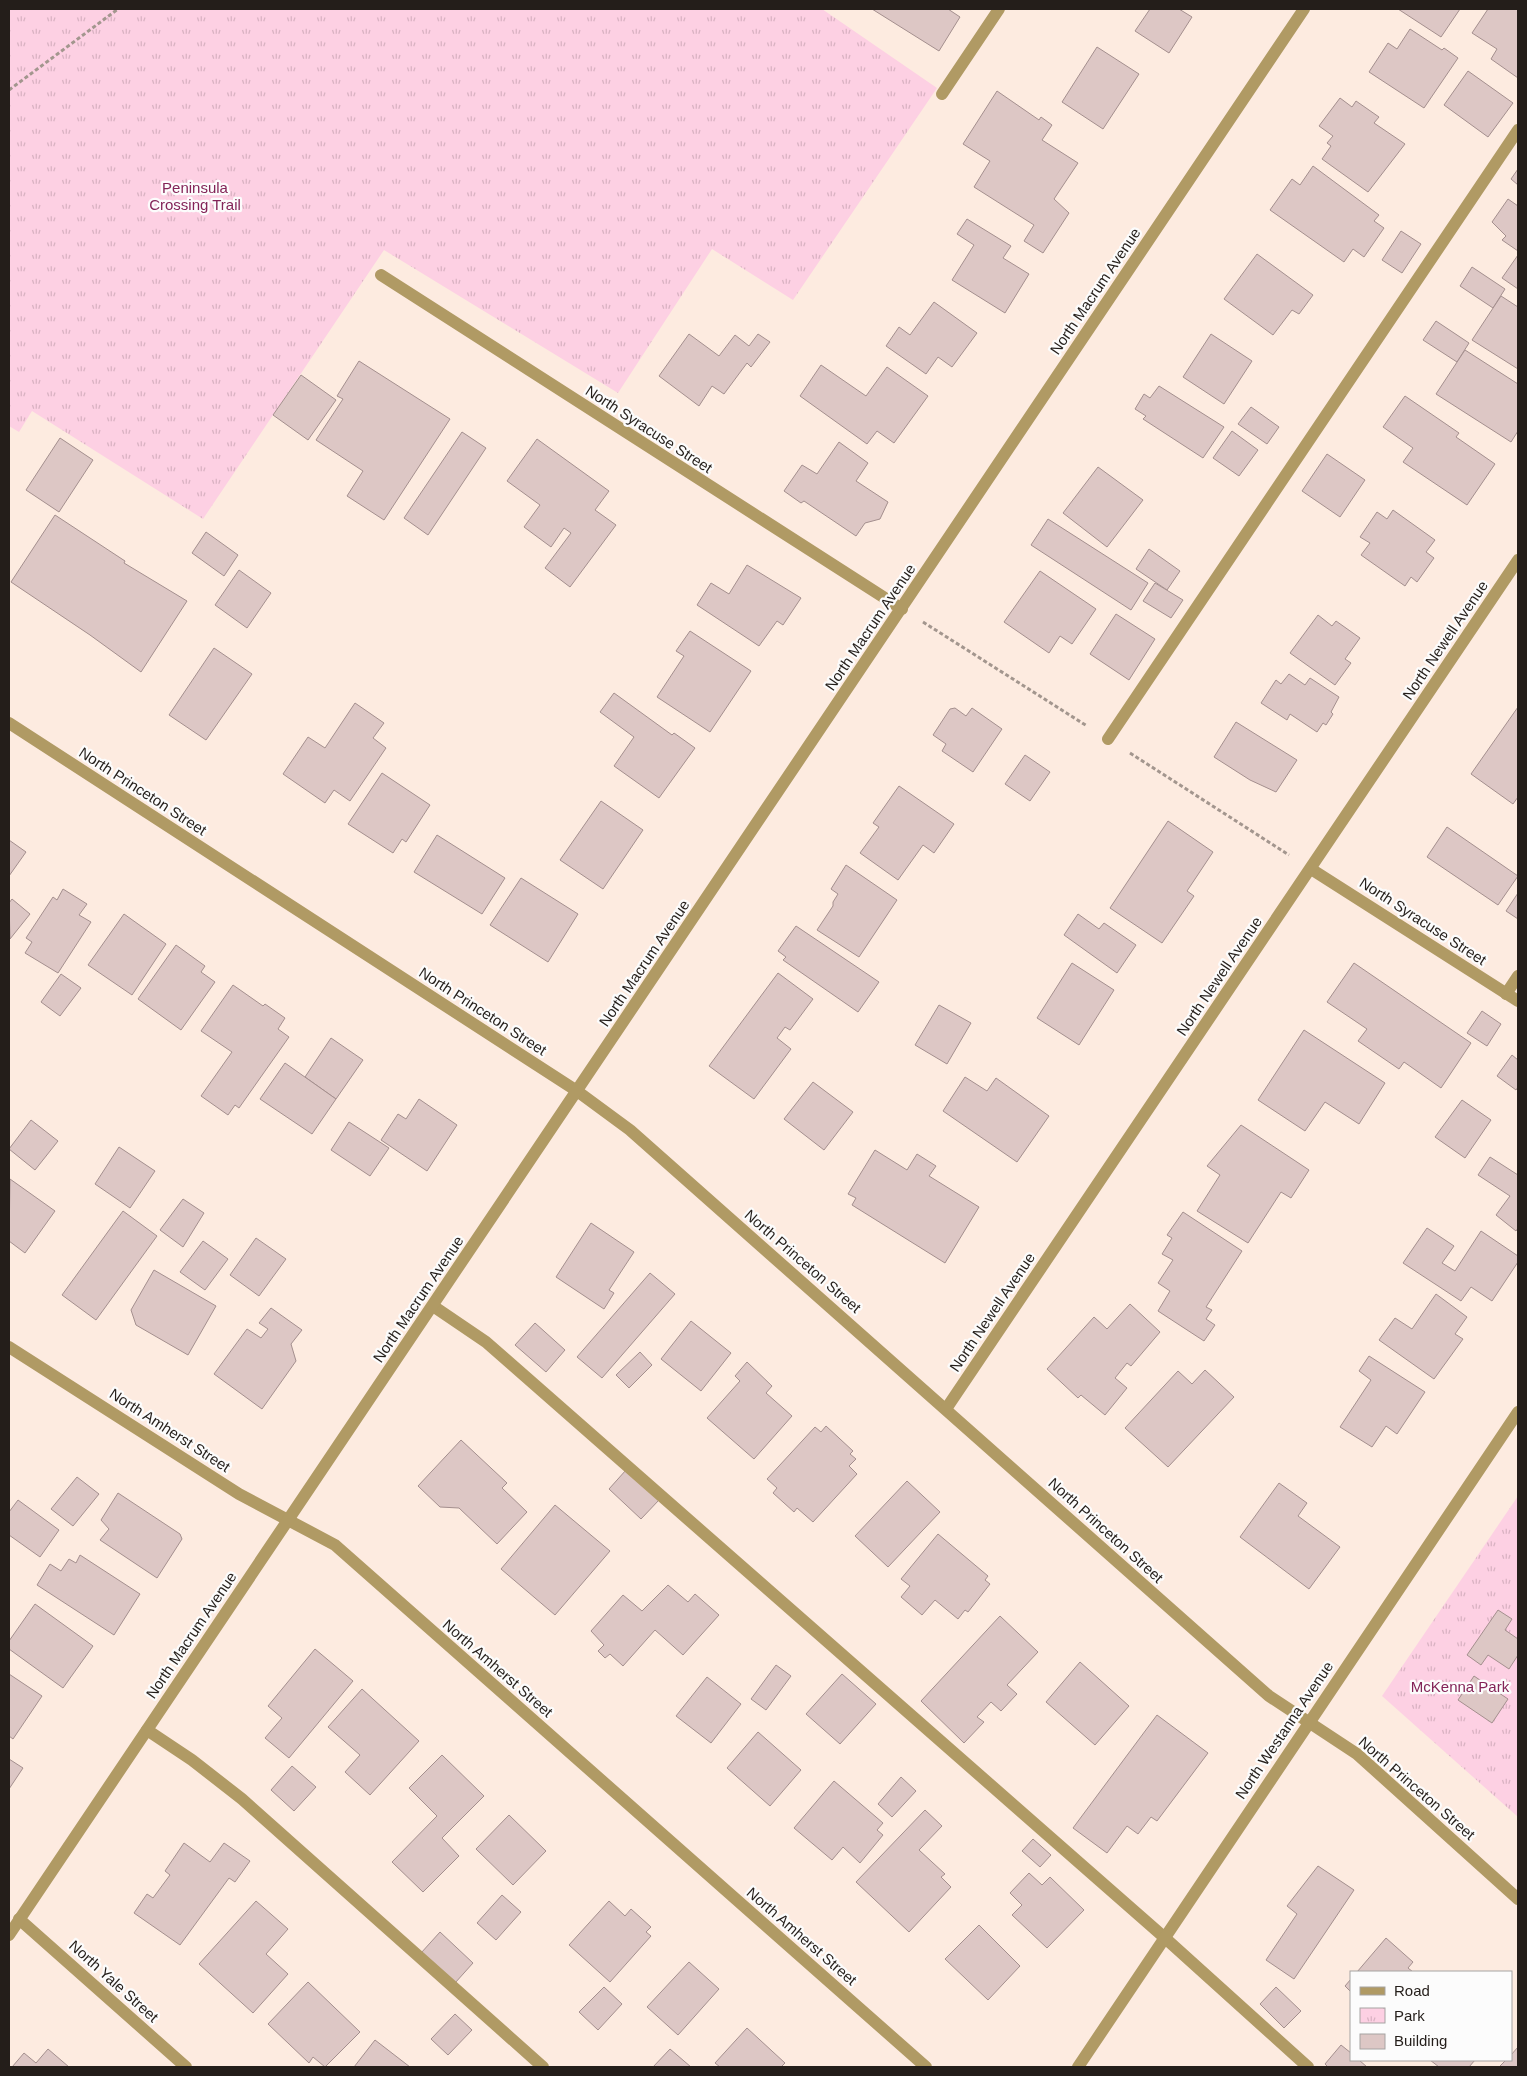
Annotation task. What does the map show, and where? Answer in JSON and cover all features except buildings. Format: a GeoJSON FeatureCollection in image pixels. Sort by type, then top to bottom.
{"type":"FeatureCollection","features":[{"type":"Feature","properties":{"kind":"street"},"geometry":{"type":"LineString","coordinates":[[942,94],[999,9]]}},
{"type":"Feature","properties":{"kind":"street","name":"North Macrum Avenue"},"geometry":{"type":"LineString","coordinates":[[9,1935],[1304,9]]}},
{"type":"Feature","properties":{"kind":"street"},"geometry":{"type":"LineString","coordinates":[[1108,739],[1518,130]]}},
{"type":"Feature","properties":{"kind":"street","name":"North Syracuse Street"},"geometry":{"type":"LineString","coordinates":[[380,275],[902,608]]}},
{"type":"Feature","properties":{"kind":"street","name":"North Newell Avenue"},"geometry":{"type":"LineString","coordinates":[[946,1410],[1518,560]]}},
{"type":"Feature","properties":{"kind":"street","name":"North Princeton Street"},"geometry":{"type":"LineString","coordinates":[[9,723],[577,1091],[630,1130],[1269,1696],[1357,1754],[1518,1898]]}},
{"type":"Feature","properties":{"kind":"street","name":"North Syracuse Street"},"geometry":{"type":"LineString","coordinates":[[1311,869],[1518,1001]]}},
{"type":"Feature","properties":{"kind":"street"},"geometry":{"type":"LineString","coordinates":[[1506,994],[1518,976]]}},
{"type":"Feature","properties":{"kind":"street"},"geometry":{"type":"LineString","coordinates":[[433,1306],[486,1342],[1165,1938],[1308,2067]]}},
{"type":"Feature","properties":{"kind":"street","name":"North Amherst Street"},"geometry":{"type":"LineString","coordinates":[[9,1347],[239,1494],[335,1545],[926,2067]]}},
{"type":"Feature","properties":{"kind":"street","name":"North Westanna Avenue"},"geometry":{"type":"LineString","coordinates":[[1078,2067],[1518,1412]]}},
{"type":"Feature","properties":{"kind":"street"},"geometry":{"type":"LineString","coordinates":[[146,1730],[192,1760],[242,1799],[543,2067]]}},
{"type":"Feature","properties":{"kind":"street","name":"North Yale Street"},"geometry":{"type":"LineString","coordinates":[[20,1919],[186,2067]]}},
{"type":"Feature","properties":{"kind":"path"},"geometry":{"type":"LineString","coordinates":[[9,90],[118,9]]}},
{"type":"Feature","properties":{"kind":"green space","name":"Peninsula Crossing Trail"},"geometry":{"type":"Polygon","coordinates":[[[9,9],[822,9],[937,88],[793,300],[712,249],[618,393],[384,250],[203,519],[32,411],[19,432],[9,426],[9,9]]]}},
{"type":"Feature","properties":{"kind":"green space","name":"McKenna Park"},"geometry":{"type":"Polygon","coordinates":[[[1518,1496],[1518,1817],[1382,1696],[1518,1496]]]}}]}
